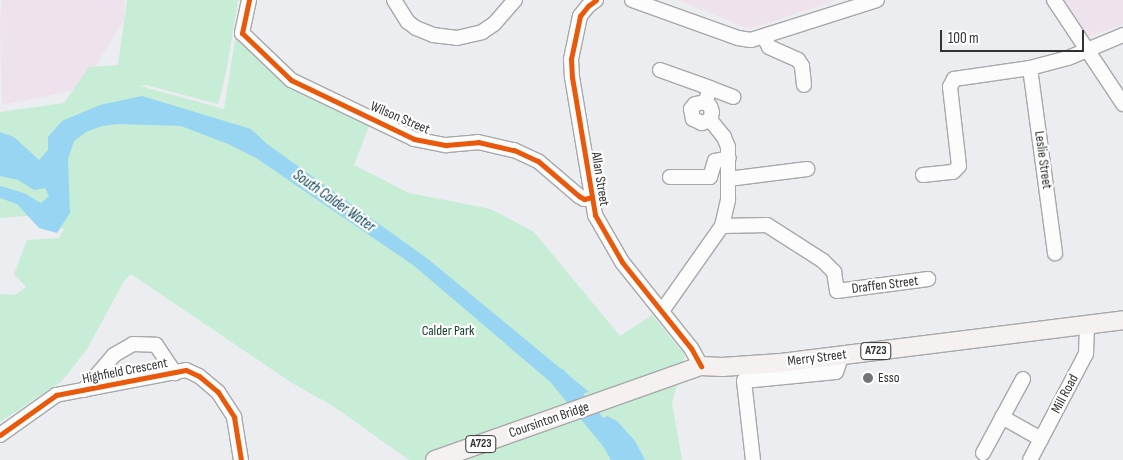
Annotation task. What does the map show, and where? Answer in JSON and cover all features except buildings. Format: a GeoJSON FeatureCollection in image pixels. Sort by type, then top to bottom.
{"type":"FeatureCollection","features":[{"type":"Feature","properties":{"kind":"main road","name":"Merry Street"},"geometry":{"type":"LineString","coordinates":[[633,390],[701,366],[722,367],[761,364],[1123,320]]}},
{"type":"Feature","properties":{"kind":"main road","name":"Coursinton Bridge"},"geometry":{"type":"LineString","coordinates":[[437,460],[633,390]]}},
{"type":"Feature","properties":{"kind":"street","name":"Wilson Street"},"geometry":{"type":"LineString","coordinates":[[249,0],[242,33],[292,80],[414,139],[446,145],[478,142],[514,150],[538,161],[584,199],[592,197]]}},
{"type":"Feature","properties":{"kind":"street"},"geometry":{"type":"LineString","coordinates":[[394,0],[408,22],[416,28],[433,35],[456,38],[482,32],[494,24],[515,0]]}},
{"type":"Feature","properties":{"kind":"street"},"geometry":{"type":"LineString","coordinates":[[632,0],[738,38],[751,40],[877,0]]}},
{"type":"Feature","properties":{"kind":"street"},"geometry":{"type":"LineString","coordinates":[[1054,0],[1123,104]]}},
{"type":"Feature","properties":{"kind":"street","name":"Allan Street"},"geometry":{"type":"LineString","coordinates":[[593,1],[584,10],[578,21],[571,59],[595,215],[622,262],[692,348],[701,366]]}},
{"type":"Feature","properties":{"kind":"street"},"geometry":{"type":"LineString","coordinates":[[923,175],[953,172],[959,166],[950,87],[951,81],[1030,68],[1068,58],[1123,35]]}},
{"type":"Feature","properties":{"kind":"street"},"geometry":{"type":"LineString","coordinates":[[764,37],[769,47],[798,60],[802,66],[804,85]]}},
{"type":"Feature","properties":{"kind":"street","name":"Leslie Street"},"geometry":{"type":"LineString","coordinates":[[1030,68],[1055,253]]}},
{"type":"Feature","properties":{"kind":"street"},"geometry":{"type":"LineString","coordinates":[[660,70],[733,97]]}},
{"type":"Feature","properties":{"kind":"street"},"geometry":{"type":"LineString","coordinates":[[662,311],[722,226],[728,200],[729,158],[724,137],[710,120],[712,109],[705,102],[710,88]]}},
{"type":"Feature","properties":{"kind":"street"},"geometry":{"type":"LineString","coordinates":[[670,177],[710,177],[715,161],[729,158]]}},
{"type":"Feature","properties":{"kind":"street"},"geometry":{"type":"LineString","coordinates":[[728,179],[807,169]]}},
{"type":"Feature","properties":{"kind":"street","name":"Draffen Street"},"geometry":{"type":"LineString","coordinates":[[722,226],[767,225],[823,261],[834,272],[837,291],[928,280]]}},
{"type":"Feature","properties":{"kind":"street","name":"Mill Road"},"geometry":{"type":"LineString","coordinates":[[1030,460],[1086,354],[1087,324]]}},
{"type":"Feature","properties":{"kind":"street","name":"Highfield Crescent"},"geometry":{"type":"LineString","coordinates":[[84,390],[114,354],[133,344],[156,345],[176,372]]}},
{"type":"Feature","properties":{"kind":"street"},"geometry":{"type":"LineString","coordinates":[[754,460],[744,381],[836,372],[842,354]]}},
{"type":"Feature","properties":{"kind":"street","name":"Highfield Crescent"},"geometry":{"type":"LineString","coordinates":[[0,435],[56,395],[186,370],[199,376],[218,392],[234,417],[241,460]]}},
{"type":"Feature","properties":{"kind":"street"},"geometry":{"type":"LineString","coordinates":[[983,453],[1023,379]]}},
{"type":"Feature","properties":{"kind":"street"},"geometry":{"type":"LineString","coordinates":[[1002,418],[1041,439]]}},
{"type":"Feature","properties":{"kind":"shaded area"},"geometry":{"type":"Polygon","coordinates":[[[2,0],[125,0],[124,19],[82,89],[2,105],[0,19],[2,0]]]}},
{"type":"Feature","properties":{"kind":"shaded area"},"geometry":{"type":"Polygon","coordinates":[[[678,0],[836,0],[749,29],[678,0]]]}},
{"type":"Feature","properties":{"kind":"shaded area"},"geometry":{"type":"Polygon","coordinates":[[[1059,0],[1123,0],[1123,24],[1087,37],[1059,0]]]}},
{"type":"Feature","properties":{"kind":"green space","name":"Calder Park"},"geometry":{"type":"Polygon","coordinates":[[[127,0],[238,0],[226,73],[218,104],[146,85],[140,86],[224,109],[236,34],[286,87],[369,126],[354,165],[409,193],[491,209],[534,232],[620,336],[652,315],[685,355],[672,403],[682,460],[409,460],[333,406],[292,383],[131,274],[124,281],[87,349],[62,381],[0,422],[0,294],[15,295],[26,287],[14,274],[27,240],[59,238],[64,229],[27,216],[0,218],[0,112],[64,103],[89,67],[118,65],[127,0]]]}},
{"type":"Feature","properties":{"kind":"water","name":"South Calder Water"},"geometry":{"type":"Polygon","coordinates":[[[142,96],[251,129],[267,144],[428,259],[589,392],[568,397],[413,265],[256,158],[228,144],[181,126],[118,124],[102,126],[86,132],[74,141],[68,159],[70,213],[57,233],[39,228],[17,204],[0,198],[0,186],[24,193],[41,203],[49,196],[45,188],[34,190],[18,180],[0,176],[0,132],[14,137],[39,160],[48,150],[48,137],[62,121],[100,105],[142,96]]]}},
{"type":"Feature","properties":{"kind":"water"},"geometry":{"type":"Polygon","coordinates":[[[607,416],[617,421],[635,441],[645,460],[611,460],[592,426],[607,416]]]}},
{"type":"Feature","properties":{"kind":"waterway","name":"South Calder Water"},"geometry":{"type":"LineString","coordinates":[[558,377],[626,460]]}},
{"type":"Feature","properties":{"kind":"cycle path"},"geometry":{"type":"LineString","coordinates":[[249,0],[242,33],[291,80],[414,139],[446,145],[478,142],[514,150],[538,161],[579,196],[584,199],[592,197]]}},
{"type":"Feature","properties":{"kind":"cycle path"},"geometry":{"type":"LineString","coordinates":[[596,0],[580,16],[571,59],[572,77],[595,215],[622,262],[691,348],[701,366]]}},
{"type":"Feature","properties":{"kind":"cycle path"},"geometry":{"type":"LineString","coordinates":[[0,435],[56,395],[186,370],[199,376],[218,392],[234,417],[241,460]]}},
{"type":"Feature","properties":{"kind":"place","name":"Esso"},"geometry":{"type":"Point","coordinates":[868,378]}}]}
